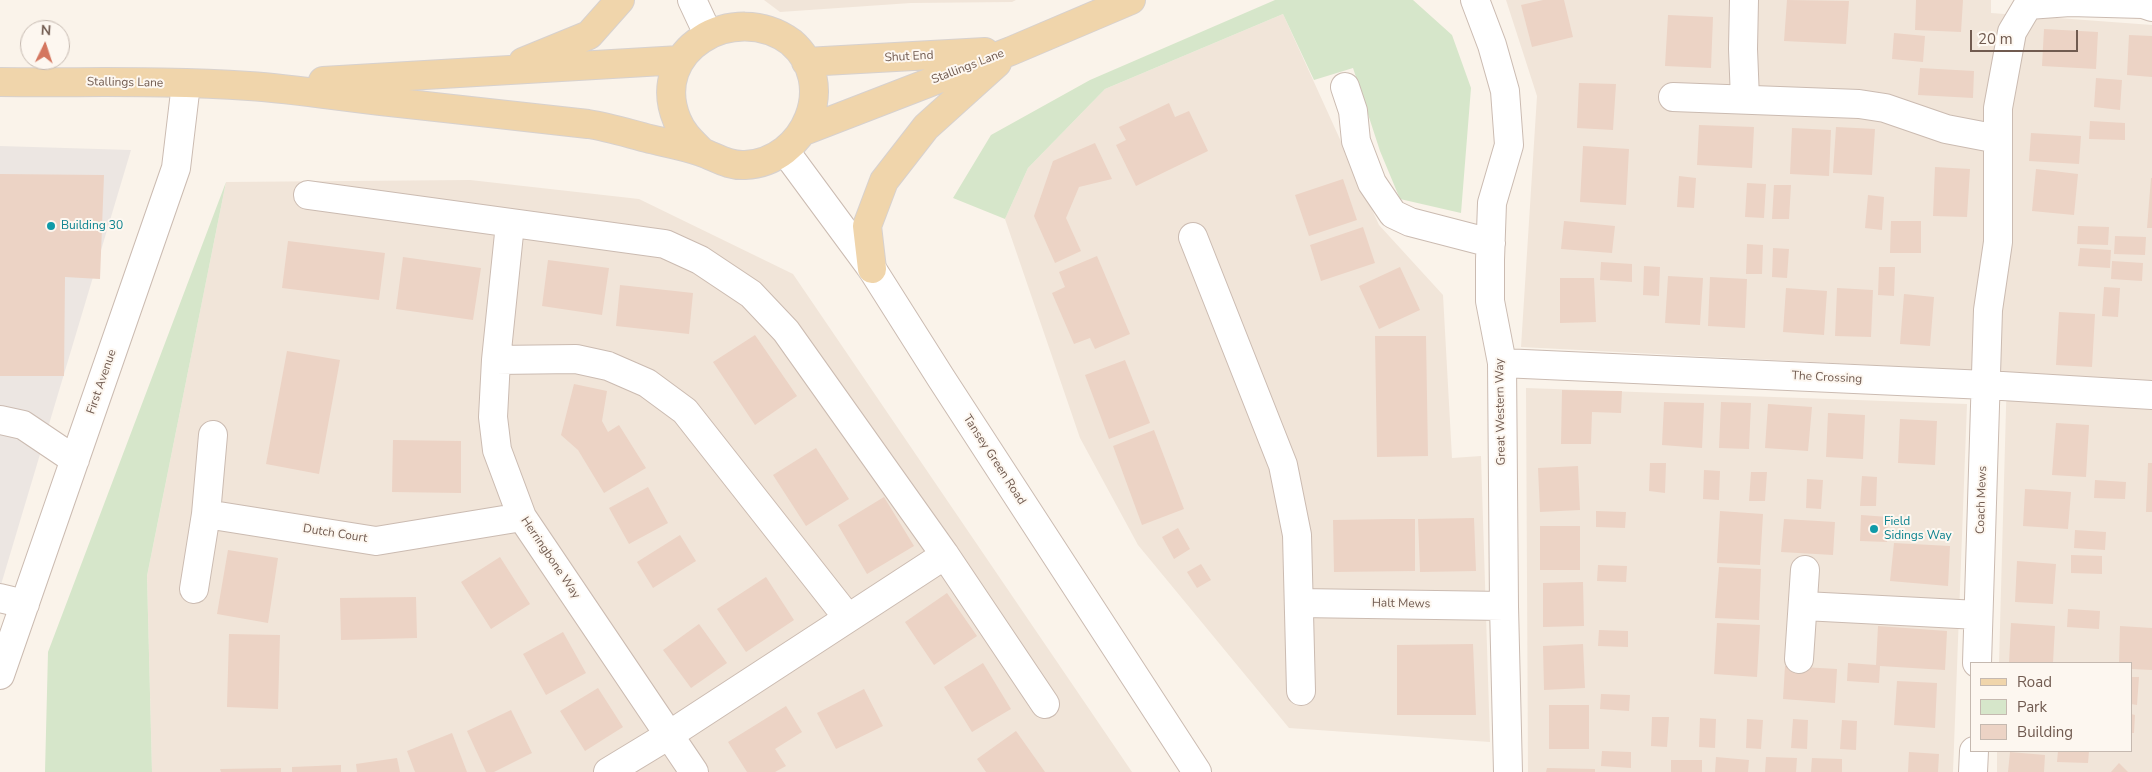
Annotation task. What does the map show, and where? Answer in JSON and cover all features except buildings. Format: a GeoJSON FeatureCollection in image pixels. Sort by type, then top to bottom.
{"type":"FeatureCollection","features":[{"type":"Feature","properties":{"kind":"main road"},"geometry":{"type":"LineString","coordinates":[[503,71],[589,35],[620,0]]}},
{"type":"Feature","properties":{"kind":"main road","name":"Stallings Lane"},"geometry":{"type":"LineString","coordinates":[[804,131],[1011,51],[1131,0]]}},
{"type":"Feature","properties":{"kind":"main road"},"geometry":{"type":"LineString","coordinates":[[249,86],[593,125],[702,152],[722,162],[744,165],[765,161],[785,151],[804,131],[813,108],[814,84],[806,62],[793,43],[774,30],[752,23],[729,24],[707,32],[692,44],[680,60],[673,80],[672,100],[677,120],[687,138],[702,152]]}},
{"type":"Feature","properties":{"kind":"main road"},"geometry":{"type":"LineString","coordinates":[[872,269],[867,226],[884,181],[926,127],[1011,51]]}},
{"type":"Feature","properties":{"kind":"main road","name":"Shut End"},"geometry":{"type":"LineString","coordinates":[[806,62],[1011,51]]}},
{"type":"Feature","properties":{"kind":"main road"},"geometry":{"type":"LineString","coordinates":[[249,86],[680,60]]}},
{"type":"Feature","properties":{"kind":"main road","name":"Stallings Lane"},"geometry":{"type":"LineString","coordinates":[[0,82],[249,86]]}},
{"type":"Feature","properties":{"kind":"street"},"geometry":{"type":"LineString","coordinates":[[692,0],[707,32]]}},
{"type":"Feature","properties":{"kind":"street","name":"Great Western Way"},"geometry":{"type":"LineString","coordinates":[[1475,0],[1492,45],[1505,91],[1509,145],[1492,203],[1490,243],[1490,301],[1502,363],[1504,606],[1508,772]]}},
{"type":"Feature","properties":{"kind":"street"},"geometry":{"type":"LineString","coordinates":[[1744,0],[1745,99]]}},
{"type":"Feature","properties":{"kind":"street"},"geometry":{"type":"LineString","coordinates":[[2026,2],[2143,4],[2152,8]]}},
{"type":"Feature","properties":{"kind":"street","name":"Coach Mews"},"geometry":{"type":"LineString","coordinates":[[1977,662],[1988,310],[1998,242],[1998,108],[2012,32],[2026,2]]}},
{"type":"Feature","properties":{"kind":"street","name":"First Avenue"},"geometry":{"type":"LineString","coordinates":[[0,675],[12,601],[75,460],[176,168],[186,84]]}},
{"type":"Feature","properties":{"kind":"street"},"geometry":{"type":"LineString","coordinates":[[1345,88],[1353,111],[1356,141],[1372,183],[1393,214],[1410,222],[1490,243]]}},
{"type":"Feature","properties":{"kind":"street"},"geometry":{"type":"LineString","coordinates":[[1674,97],[1859,104],[1885,108],[1946,130],[1998,139]]}},
{"type":"Feature","properties":{"kind":"street","name":"Tansey Green Road"},"geometry":{"type":"LineString","coordinates":[[785,151],[872,269],[946,387],[1197,772]]}},
{"type":"Feature","properties":{"kind":"street"},"geometry":{"type":"LineString","coordinates":[[308,195],[664,244],[700,260],[751,294],[786,331],[945,554],[1045,704]]}},
{"type":"Feature","properties":{"kind":"street","name":"Herringbone Way"},"geometry":{"type":"LineString","coordinates":[[510,224],[496,360],[493,417],[497,450],[522,516],[694,772]]}},
{"type":"Feature","properties":{"kind":"street"},"geometry":{"type":"LineString","coordinates":[[1193,237],[1283,465],[1297,535],[1301,691]]}},
{"type":"Feature","properties":{"kind":"street"},"geometry":{"type":"LineString","coordinates":[[496,360],[576,359],[608,366],[647,383],[685,411],[848,618]]}},
{"type":"Feature","properties":{"kind":"street","name":"The Crossing"},"geometry":{"type":"LineString","coordinates":[[1502,363],[1986,385],[2152,395]]}},
{"type":"Feature","properties":{"kind":"street"},"geometry":{"type":"LineString","coordinates":[[0,420],[23,425],[75,460]]}},
{"type":"Feature","properties":{"kind":"street"},"geometry":{"type":"LineString","coordinates":[[194,589],[206,514],[213,435]]}},
{"type":"Feature","properties":{"kind":"street","name":"Dutch Court"},"geometry":{"type":"LineString","coordinates":[[206,514],[376,541],[522,516]]}},
{"type":"Feature","properties":{"kind":"street"},"geometry":{"type":"LineString","coordinates":[[608,772],[669,735],[945,554]]}},
{"type":"Feature","properties":{"kind":"street"},"geometry":{"type":"LineString","coordinates":[[1799,659],[1805,570]]}},
{"type":"Feature","properties":{"kind":"street","name":"Halt Mews"},"geometry":{"type":"LineString","coordinates":[[1299,603],[1504,606]]}},
{"type":"Feature","properties":{"kind":"street"},"geometry":{"type":"LineString","coordinates":[[1804,606],[1978,615]]}},
{"type":"Feature","properties":{"kind":"street"},"geometry":{"type":"LineString","coordinates":[[1973,772],[1974,752]]}},
{"type":"Feature","properties":{"kind":"shaded area"},"geometry":{"type":"Polygon","coordinates":[[[764,0],[1016,0],[1012,2],[911,3],[780,12],[764,0]]]}},
{"type":"Feature","properties":{"kind":"shaded area"},"geometry":{"type":"Polygon","coordinates":[[[1506,0],[1991,0],[1991,13],[2152,25],[2152,772],[1997,772],[1997,752],[2132,752],[2132,662],[1999,662],[2007,372],[1521,347],[1537,96],[1506,0]]]}},
{"type":"Feature","properties":{"kind":"shaded area"},"geometry":{"type":"Polygon","coordinates":[[[1283,14],[1379,225],[1443,295],[1452,458],[1481,456],[1490,742],[1289,728],[1138,545],[1080,438],[1005,219],[1028,168],[1105,89],[1283,14]]]}},
{"type":"Feature","properties":{"kind":"shaded area"},"geometry":{"type":"Polygon","coordinates":[[[0,146],[131,150],[0,588],[0,146]]]}},
{"type":"Feature","properties":{"kind":"shaded area"},"geometry":{"type":"Polygon","coordinates":[[[470,180],[639,199],[793,274],[1132,772],[152,772],[147,576],[226,182],[470,180]]]}},
{"type":"Feature","properties":{"kind":"shaded area"},"geometry":{"type":"Polygon","coordinates":[[[1526,388],[1967,404],[1953,772],[1528,772],[1526,388]]]}},
{"type":"Feature","properties":{"kind":"green space"},"geometry":{"type":"Polygon","coordinates":[[[1275,0],[1413,0],[1452,35],[1471,88],[1461,213],[1400,199],[1380,151],[1353,68],[1314,80],[1283,14],[1105,89],[1028,168],[1005,219],[953,198],[991,135],[1090,80],[1275,0]]]}},
{"type":"Feature","properties":{"kind":"green space"},"geometry":{"type":"Polygon","coordinates":[[[226,182],[147,576],[152,772],[45,772],[48,652],[226,182]]]}},
{"type":"Feature","properties":{"kind":"place","name":"Building 30"},"geometry":{"type":"Point","coordinates":[51,226]}},
{"type":"Feature","properties":{"kind":"place","name":"Field Sidings Way"},"geometry":{"type":"Point","coordinates":[1874,529]}}]}
